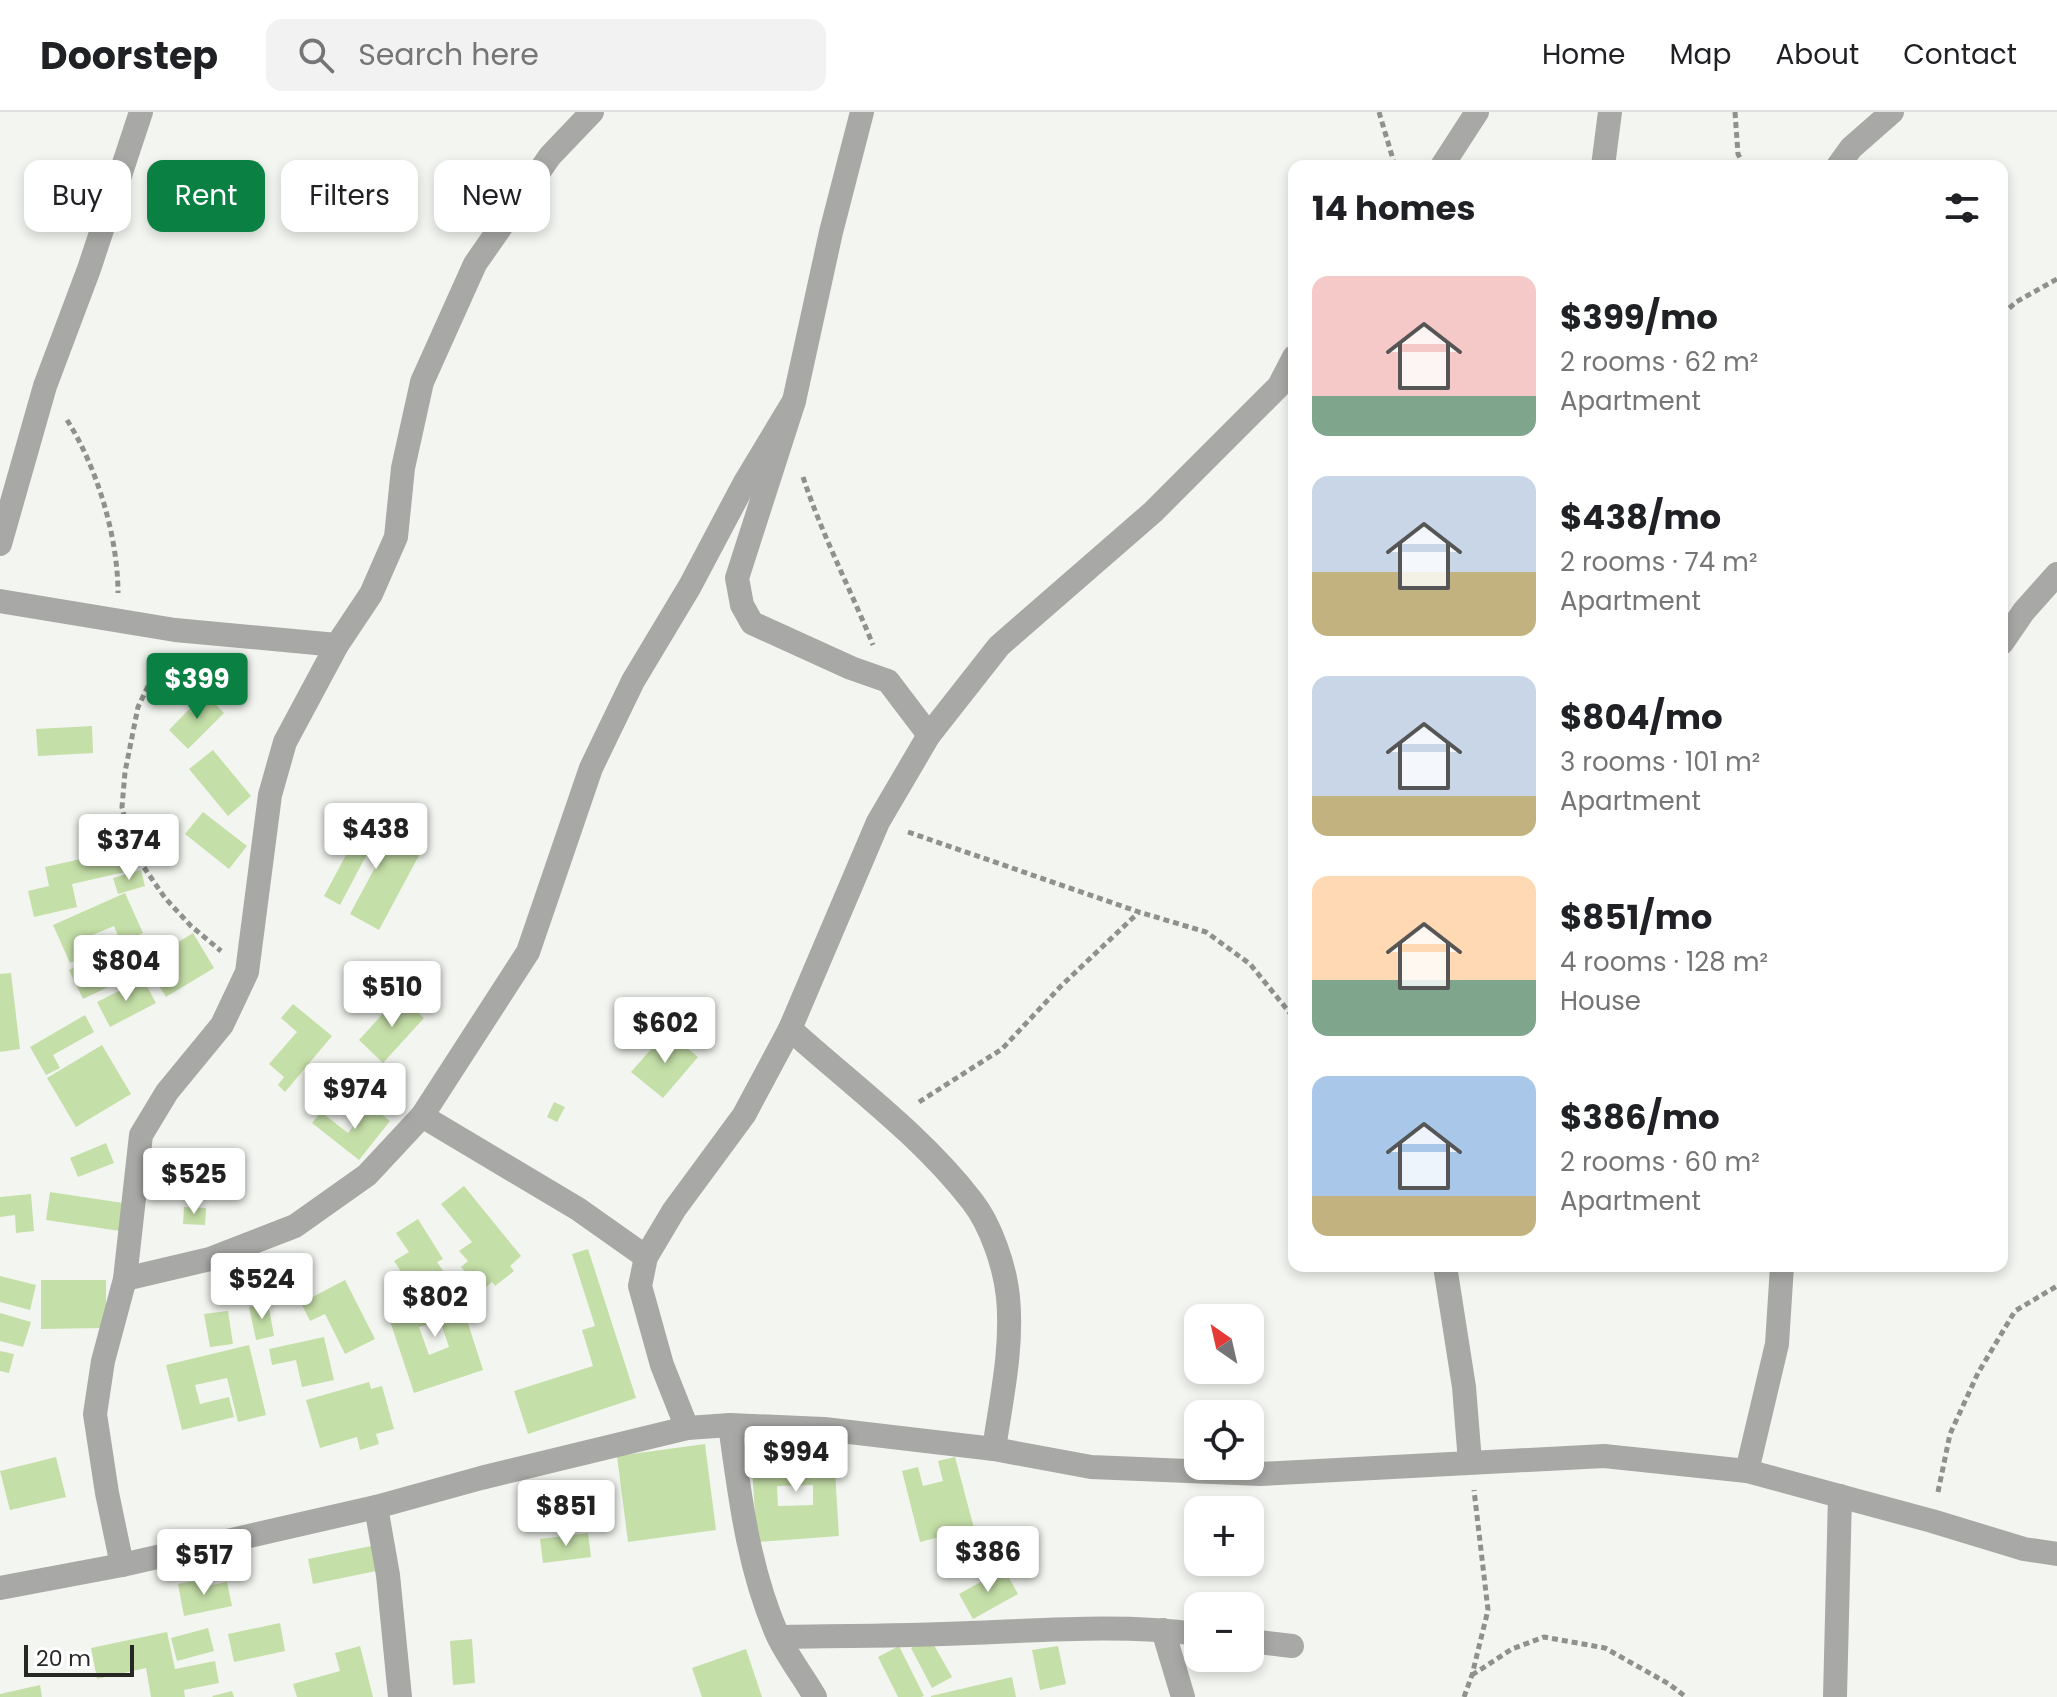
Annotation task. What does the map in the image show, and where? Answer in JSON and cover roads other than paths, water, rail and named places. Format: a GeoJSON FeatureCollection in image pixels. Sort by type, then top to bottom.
{"type":"FeatureCollection","features":[{"type":"Feature","properties":{"kind":"street"},"geometry":{"type":"LineString","coordinates":[[0,544],[45,386],[89,269],[141,112]]}},
{"type":"Feature","properties":{"kind":"street"},"geometry":{"type":"LineString","coordinates":[[122,1565],[95,1414],[103,1361],[125,1279],[141,1135],[167,1092],[222,1025],[247,972],[270,795],[285,742],[337,645],[371,594],[396,537],[403,468],[422,382],[475,264],[550,156],[592,112]]}},
{"type":"Feature","properties":{"kind":"street"},"geometry":{"type":"LineString","coordinates":[[862,112],[831,232],[794,401],[737,578],[742,605],[752,623],[851,668],[888,681],[929,735]]}},
{"type":"Feature","properties":{"kind":"street"},"geometry":{"type":"LineString","coordinates":[[1446,160],[1477,112]]}},
{"type":"Feature","properties":{"kind":"street"},"geometry":{"type":"LineString","coordinates":[[1604,160],[1610,112]]}},
{"type":"Feature","properties":{"kind":"street"},"geometry":{"type":"LineString","coordinates":[[1842,160],[1851,148],[1892,112]]}},
{"type":"Feature","properties":{"kind":"street"},"geometry":{"type":"LineString","coordinates":[[687,1428],[662,1365],[640,1286],[646,1257],[674,1210],[744,1115],[790,1029],[878,822],[929,735],[999,646],[1153,512],[1279,386],[1288,369]]}},
{"type":"Feature","properties":{"kind":"street"},"geometry":{"type":"LineString","coordinates":[[125,1279],[210,1259],[295,1226],[367,1175],[422,1116],[528,952],[591,768],[633,681],[794,401]]}},
{"type":"Feature","properties":{"kind":"street"},"geometry":{"type":"LineString","coordinates":[[2008,634],[2057,574]]}},
{"type":"Feature","properties":{"kind":"street"},"geometry":{"type":"LineString","coordinates":[[0,601],[175,630],[337,645]]}},
{"type":"Feature","properties":{"kind":"street"},"geometry":{"type":"LineString","coordinates":[[790,1029],[895,1118],[974,1203],[1001,1260],[1008,1298],[1008,1348],[994,1449]]}},
{"type":"Feature","properties":{"kind":"street"},"geometry":{"type":"LineString","coordinates":[[422,1116],[578,1209],[646,1257]]}},
{"type":"Feature","properties":{"kind":"street"},"geometry":{"type":"LineString","coordinates":[[1446,1272],[1464,1387],[1470,1462]]}},
{"type":"Feature","properties":{"kind":"street"},"geometry":{"type":"LineString","coordinates":[[1747,1471],[1777,1344],[1782,1272]]}},
{"type":"Feature","properties":{"kind":"street"},"geometry":{"type":"LineString","coordinates":[[730,1425],[742,1522],[756,1578],[779,1637],[815,1697]]}},
{"type":"Feature","properties":{"kind":"street"},"geometry":{"type":"LineString","coordinates":[[0,1588],[122,1565],[376,1507],[687,1428],[730,1425],[824,1429],[994,1449],[1091,1467],[1260,1474],[1604,1456],[1747,1471],[2024,1549],[2057,1554]]}},
{"type":"Feature","properties":{"kind":"street"},"geometry":{"type":"LineString","coordinates":[[1835,1697],[1840,1496]]}},
{"type":"Feature","properties":{"kind":"street"},"geometry":{"type":"LineString","coordinates":[[376,1507],[388,1575],[400,1697]]}},
{"type":"Feature","properties":{"kind":"street"},"geometry":{"type":"LineString","coordinates":[[779,1637],[1056,1629],[1184,1632]]}},
{"type":"Feature","properties":{"kind":"street"},"geometry":{"type":"LineString","coordinates":[[1163,1630],[1183,1697]]}},
{"type":"Feature","properties":{"kind":"street"},"geometry":{"type":"LineString","coordinates":[[1264,1643],[1292,1646]]}}]}
